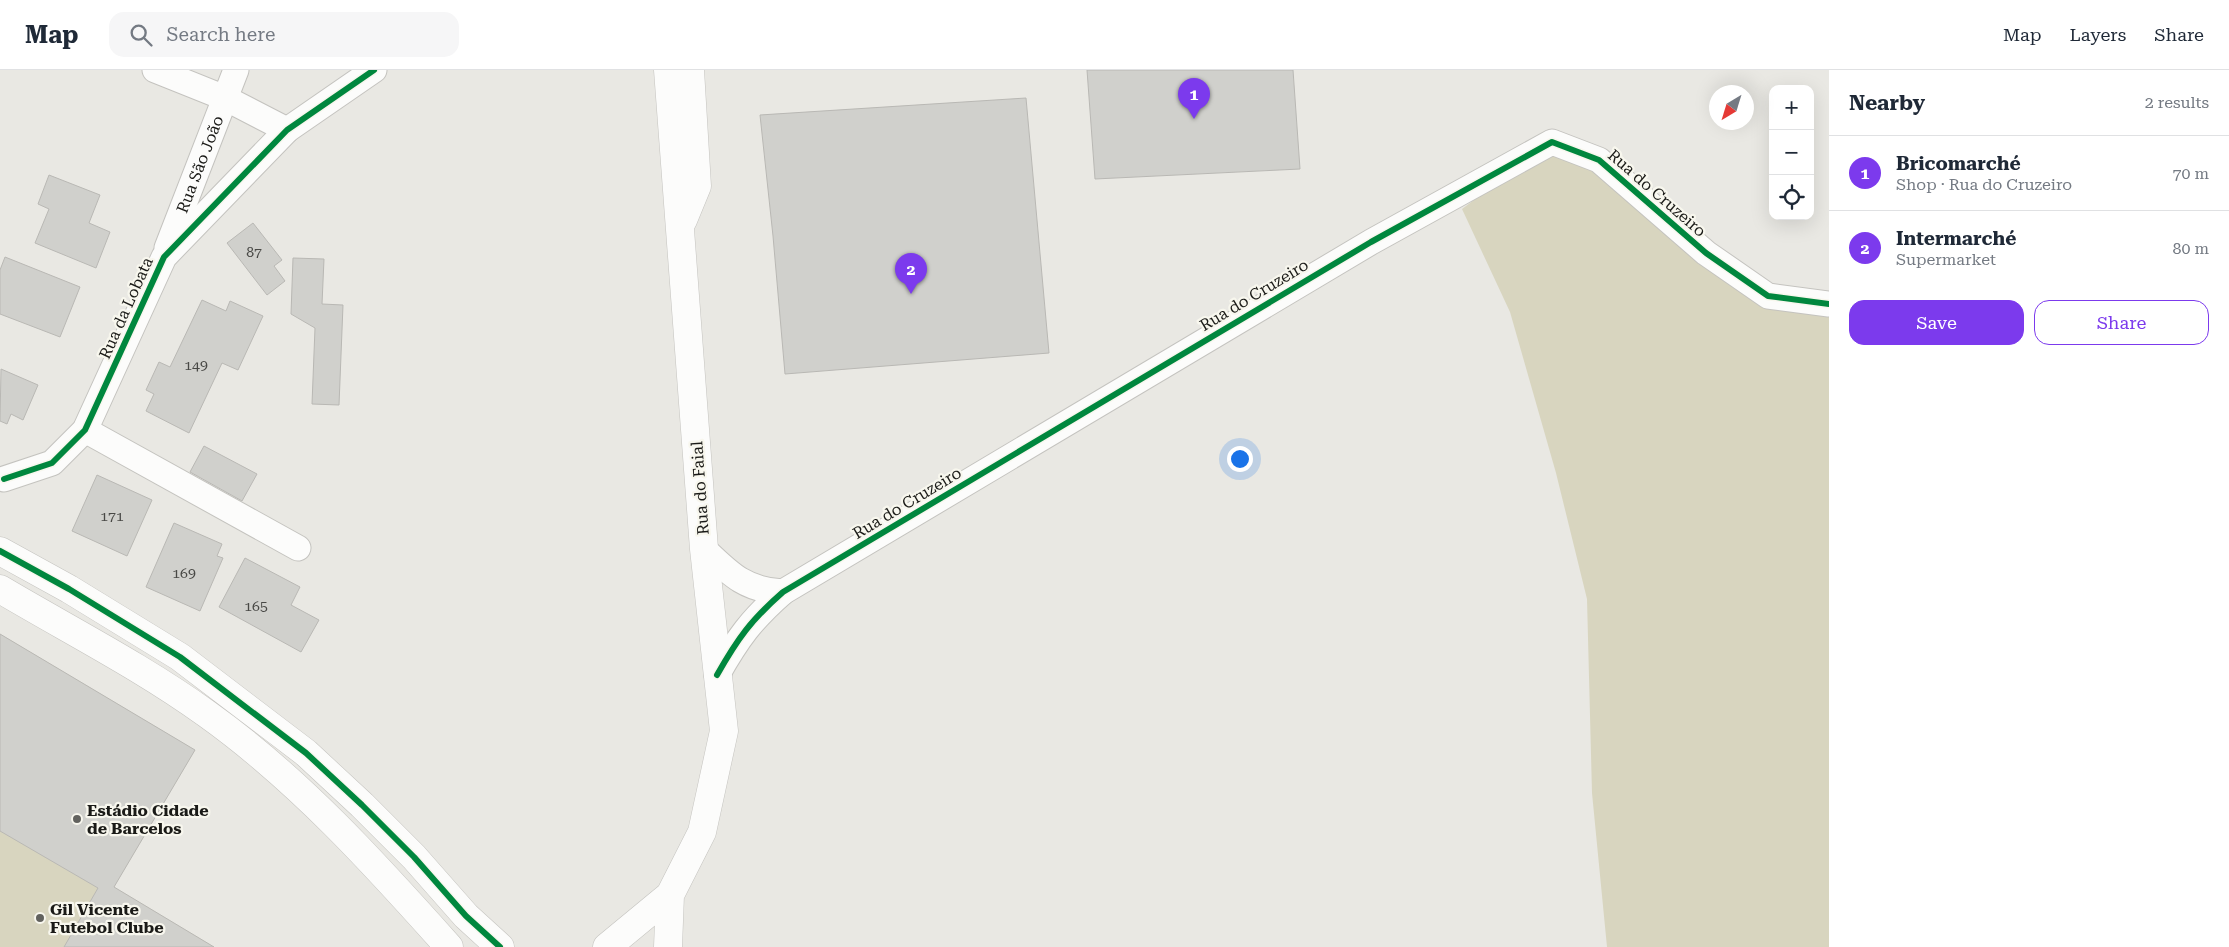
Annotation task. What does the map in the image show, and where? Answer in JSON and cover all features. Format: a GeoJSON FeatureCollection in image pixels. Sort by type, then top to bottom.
{"type":"FeatureCollection","features":[{"type":"Feature","properties":{"kind":"street"},"geometry":{"type":"LineString","coordinates":[[155,70],[225,98],[287,130]]}},
{"type":"Feature","properties":{"kind":"street","name":"Rua São João"},"geometry":{"type":"LineString","coordinates":[[164,257],[236,70]]}},
{"type":"Feature","properties":{"kind":"street","name":"Rua da Lobata"},"geometry":{"type":"LineString","coordinates":[[4,479],[52,463],[85,430],[164,257],[287,130],[374,70]]}},
{"type":"Feature","properties":{"kind":"street","name":"Rua do Faial"},"geometry":{"type":"LineString","coordinates":[[668,70],[704,549],[724,731],[702,832],[670,895]]}},
{"type":"Feature","properties":{"kind":"street"},"geometry":{"type":"LineString","coordinates":[[681,226],[697,186],[690,70]]}},
{"type":"Feature","properties":{"kind":"street","name":"Rua do Cruzeiro"},"geometry":{"type":"LineString","coordinates":[[717,675],[742,633],[760,612],[783,592],[1371,242],[1552,142],[1599,160],[1706,253],[1768,296],[1829,304]]}},
{"type":"Feature","properties":{"kind":"street"},"geometry":{"type":"LineString","coordinates":[[85,430],[298,548]]}},
{"type":"Feature","properties":{"kind":"street"},"geometry":{"type":"LineString","coordinates":[[704,549],[729,573],[744,584],[765,591],[783,592]]}},
{"type":"Feature","properties":{"kind":"street"},"geometry":{"type":"LineString","coordinates":[[0,551],[77,594],[180,658],[306,753],[362,805],[414,858],[466,916],[500,947]]}},
{"type":"Feature","properties":{"kind":"street"},"geometry":{"type":"LineString","coordinates":[[0,589],[126,662],[208,714],[291,782],[370,860],[450,947]]}},
{"type":"Feature","properties":{"kind":"street"},"geometry":{"type":"LineString","coordinates":[[607,947],[670,895]]}},
{"type":"Feature","properties":{"kind":"street"},"geometry":{"type":"LineString","coordinates":[[668,947],[670,895]]}},
{"type":"Feature","properties":{"kind":"shaded area"},"geometry":{"type":"Polygon","coordinates":[[[1552,142],[1599,160],[1768,296],[1829,304],[1829,947],[1607,947],[1592,793],[1587,599],[1556,473],[1510,312],[1462,209],[1552,142]]]}},
{"type":"Feature","properties":{"kind":"shaded area","name":"Estádio Cidade de Barcelos"},"geometry":{"type":"Polygon","coordinates":[[[0,634],[195,750],[114,887],[214,947],[0,947],[0,634]]]}},
{"type":"Feature","properties":{"kind":"building"},"geometry":{"type":"Polygon","coordinates":[[[1087,70],[1293,70],[1300,169],[1095,179],[1087,70]]]}},
{"type":"Feature","properties":{"kind":"building"},"geometry":{"type":"Polygon","coordinates":[[[1026,98],[1049,353],[785,374],[760,115],[1026,98]]]}},
{"type":"Feature","properties":{"kind":"building"},"geometry":{"type":"Polygon","coordinates":[[[49,175],[100,195],[89,223],[110,232],[96,268],[35,243],[49,209],[38,204],[49,175]]]}},
{"type":"Feature","properties":{"kind":"building"},"geometry":{"type":"Polygon","coordinates":[[[253,223],[282,260],[274,266],[285,281],[267,295],[227,243],[253,223]]]}},
{"type":"Feature","properties":{"kind":"building"},"geometry":{"type":"Polygon","coordinates":[[[5,257],[80,287],[60,337],[0,314],[0,270],[5,257]]]}},
{"type":"Feature","properties":{"kind":"building"},"geometry":{"type":"Polygon","coordinates":[[[293,258],[324,259],[322,304],[343,305],[339,405],[312,404],[315,328],[291,314],[293,258]]]}},
{"type":"Feature","properties":{"kind":"building"},"geometry":{"type":"Polygon","coordinates":[[[202,300],[226,311],[230,301],[263,316],[238,370],[222,363],[189,433],[146,411],[154,394],[146,390],[159,362],[170,367],[202,300]]]}},
{"type":"Feature","properties":{"kind":"building"},"geometry":{"type":"Polygon","coordinates":[[[1,369],[38,385],[23,420],[11,414],[7,424],[0,421],[1,369]]]}},
{"type":"Feature","properties":{"kind":"building"},"geometry":{"type":"Polygon","coordinates":[[[204,446],[257,474],[242,501],[190,472],[204,446]]]}},
{"type":"Feature","properties":{"kind":"building"},"geometry":{"type":"Polygon","coordinates":[[[97,475],[152,500],[127,556],[72,531],[97,475]]]}},
{"type":"Feature","properties":{"kind":"building"},"geometry":{"type":"Polygon","coordinates":[[[174,523],[222,544],[217,556],[223,558],[200,611],[146,587],[174,523]]]}},
{"type":"Feature","properties":{"kind":"building"},"geometry":{"type":"Polygon","coordinates":[[[245,558],[300,587],[291,605],[319,620],[301,652],[219,607],[245,558]]]}},
{"type":"Feature","properties":{"kind":"building","name":"Estádio Cidade de Barcelos"},"geometry":{"type":"Polygon","coordinates":[[[0,634],[195,750],[114,887],[214,947],[64,947],[98,888],[0,831],[0,634]]]}},
{"type":"Feature","properties":{"kind":"cycle path"},"geometry":{"type":"LineString","coordinates":[[4,479],[52,463],[85,430],[164,257],[287,130],[374,70]]}},
{"type":"Feature","properties":{"kind":"cycle path"},"geometry":{"type":"LineString","coordinates":[[717,675],[746,630],[783,592],[1371,242],[1552,142],[1599,160],[1706,253],[1768,296],[1829,304]]}},
{"type":"Feature","properties":{"kind":"cycle path"},"geometry":{"type":"LineString","coordinates":[[0,551],[69,589],[180,657],[306,753],[362,805],[414,857],[466,916],[500,947]]}},
{"type":"Feature","properties":{"kind":"place","name":"Bricomarché"},"geometry":{"type":"Point","coordinates":[1194,119]}},
{"type":"Feature","properties":{"kind":"place","name":"Intermarché"},"geometry":{"type":"Point","coordinates":[911,294]}},
{"type":"Feature","properties":{"kind":"place","name":"Estádio Cidade de Barcelos"},"geometry":{"type":"Point","coordinates":[77,819]}},
{"type":"Feature","properties":{"kind":"place","name":"Gil Vicente Futebol Clube"},"geometry":{"type":"Point","coordinates":[40,918]}}]}
